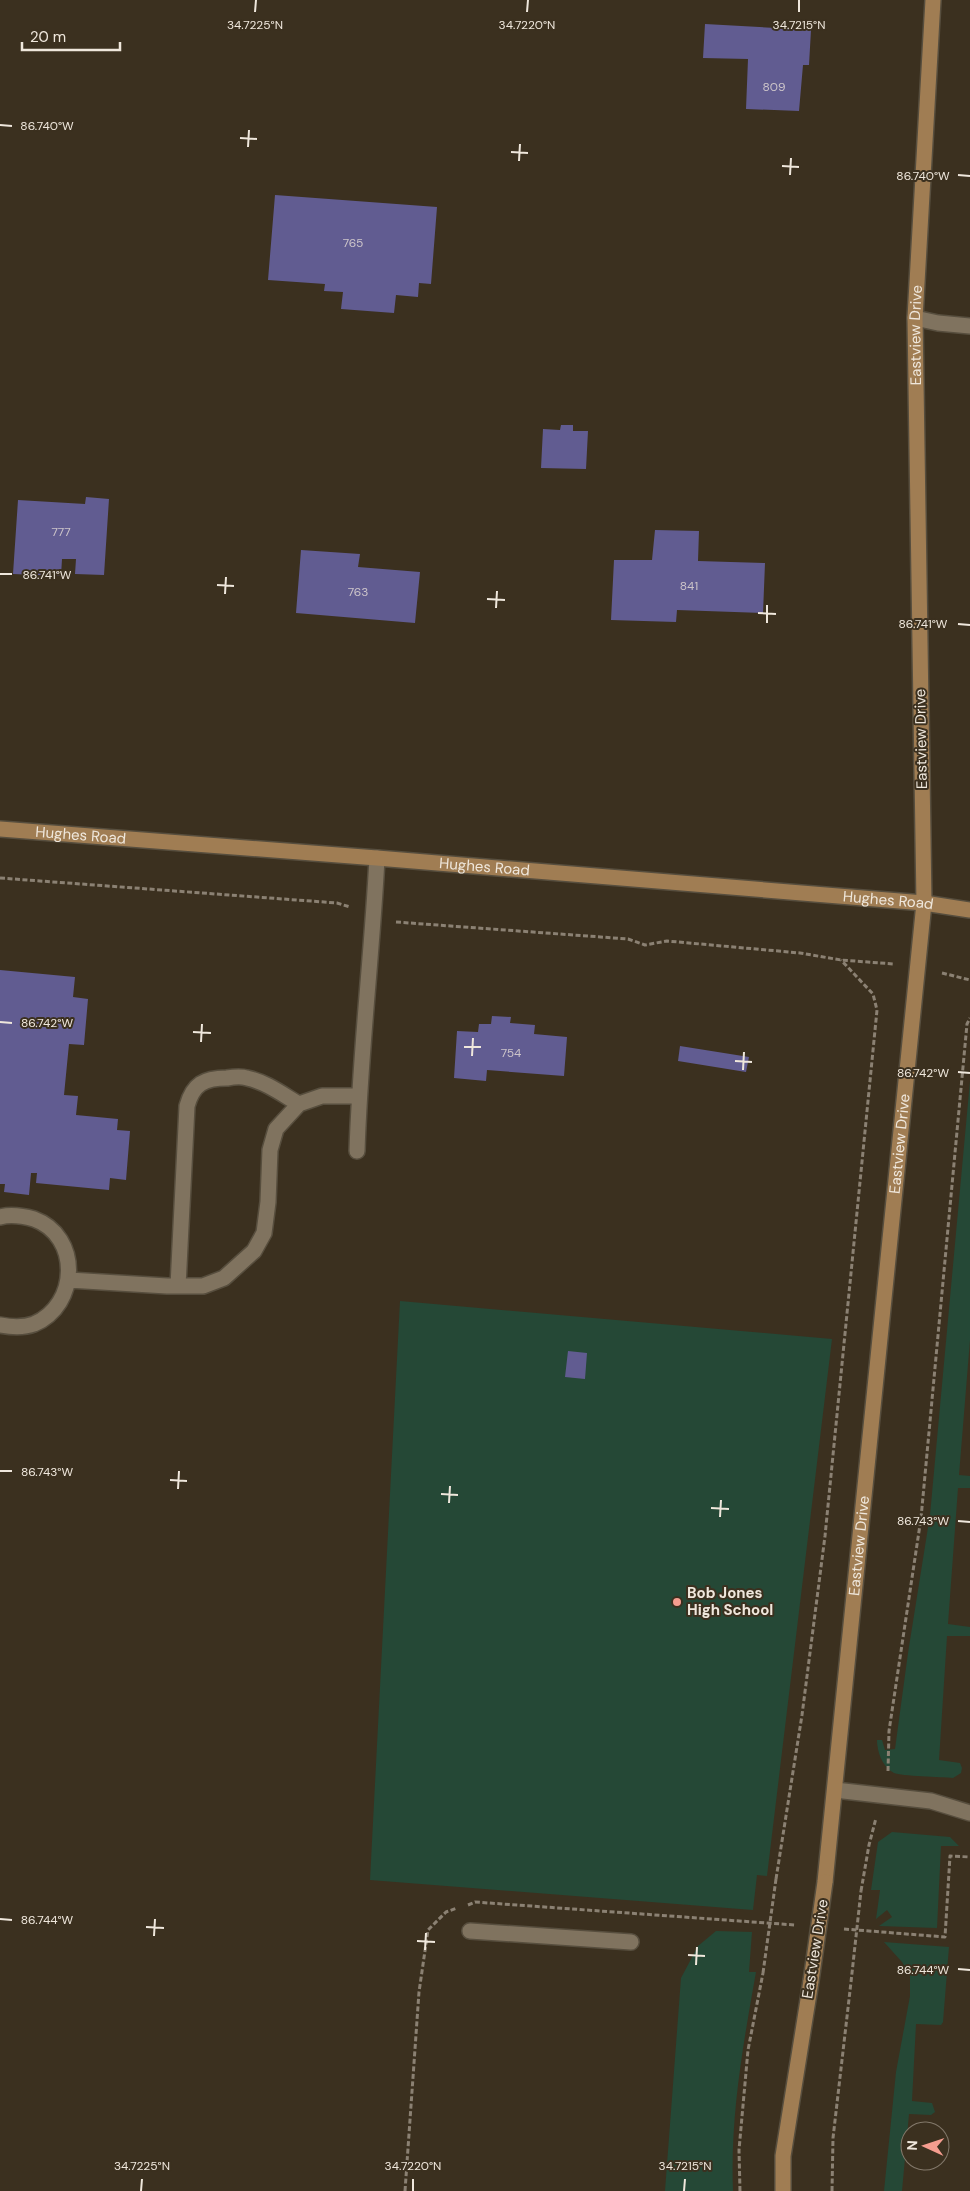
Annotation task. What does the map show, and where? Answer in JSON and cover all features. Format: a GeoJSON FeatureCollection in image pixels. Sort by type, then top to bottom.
{"type":"FeatureCollection","features":[{"type":"Feature","properties":{"kind":"street","name":"Eastview Drive"},"geometry":{"type":"LineString","coordinates":[[783,2191],[783,2156],[826,1882],[924,903],[915,318],[933,0]]}},
{"type":"Feature","properties":{"kind":"street","name":"Hughes Road"},"geometry":{"type":"LineString","coordinates":[[0,829],[924,903],[970,910]]}},
{"type":"Feature","properties":{"kind":"lane"},"geometry":{"type":"LineString","coordinates":[[915,318],[938,323],[970,326]]}},
{"type":"Feature","properties":{"kind":"lane"},"geometry":{"type":"LineString","coordinates":[[357,1151],[359,1096],[377,858]]}},
{"type":"Feature","properties":{"kind":"lane"},"geometry":{"type":"LineString","coordinates":[[178,1286],[187,1106],[190,1093],[201,1082],[214,1078],[245,1077],[268,1086],[299,1104]]}},
{"type":"Feature","properties":{"kind":"lane"},"geometry":{"type":"LineString","coordinates":[[69,1280],[203,1286],[224,1278],[254,1251],[264,1232],[268,1202],[270,1150],[276,1129],[299,1104],[322,1096],[359,1096]]}},
{"type":"Feature","properties":{"kind":"lane"},"geometry":{"type":"LineString","coordinates":[[0,1217],[23,1216],[40,1222],[53,1232],[64,1246],[69,1263],[69,1280],[62,1299],[50,1314],[34,1324],[18,1327],[0,1325]]}},
{"type":"Feature","properties":{"kind":"lane"},"geometry":{"type":"LineString","coordinates":[[835,1790],[931,1801],[970,1813]]}},
{"type":"Feature","properties":{"kind":"lane"},"geometry":{"type":"LineString","coordinates":[[470,1931],[631,1942]]}},
{"type":"Feature","properties":{"kind":"path"},"geometry":{"type":"LineString","coordinates":[[0,878],[337,903],[395,922],[628,938],[645,945],[667,941],[800,952],[841,960],[873,994],[877,1010],[825,1536],[802,1715],[763,1973],[748,2050],[739,2150],[740,2191]]}},
{"type":"Feature","properties":{"kind":"path"},"geometry":{"type":"LineString","coordinates":[[832,2191],[833,2138],[861,1891],[869,1845],[888,1770],[889,1731],[921,1518],[967,1024],[970,1018]]}},
{"type":"Feature","properties":{"kind":"green space"},"geometry":{"type":"Polygon","coordinates":[[[970,1081],[970,1340],[959,1475],[970,1476],[970,1488],[958,1488],[948,1624],[970,1627],[970,1636],[947,1636],[939,1760],[960,1763],[962,1768],[961,1773],[953,1778],[913,1776],[894,1773],[886,1767],[878,1749],[877,1740],[882,1740],[885,1750],[895,1749],[930,1515],[970,1081]]]}},
{"type":"Feature","properties":{"kind":"green space"},"geometry":{"type":"Polygon","coordinates":[[[400,1301],[832,1339],[767,1876],[757,1875],[753,1910],[370,1880],[400,1301]]]}},
{"type":"Feature","properties":{"kind":"green space"},"geometry":{"type":"Polygon","coordinates":[[[892,1832],[950,1837],[959,1846],[941,1846],[937,1928],[879,1926],[892,1917],[887,1910],[876,1919],[880,1890],[871,1890],[878,1842],[892,1832]]]}},
{"type":"Feature","properties":{"kind":"green space"},"geometry":{"type":"Polygon","coordinates":[[[716,1931],[752,1932],[749,1972],[756,1972],[738,2081],[733,2191],[665,2191],[681,1978],[698,1946],[716,1931]]]}},
{"type":"Feature","properties":{"kind":"green space"},"geometry":{"type":"Polygon","coordinates":[[[884,1942],[949,1947],[943,2022],[941,2025],[916,2024],[912,2101],[932,2103],[935,2112],[931,2115],[909,2114],[908,2121],[900,2121],[900,2171],[904,2171],[902,2191],[884,2191],[896,2072],[910,1996],[910,1975],[902,1962],[884,1942]]]}},
{"type":"Feature","properties":{"kind":"building"},"geometry":{"type":"Polygon","coordinates":[[[705,24],[811,30],[809,65],[803,65],[799,111],[746,109],[748,59],[703,58],[705,24]]]}},
{"type":"Feature","properties":{"kind":"building"},"geometry":{"type":"Polygon","coordinates":[[[275,195],[437,207],[431,284],[419,283],[418,297],[396,295],[394,313],[341,309],[343,292],[324,291],[325,284],[268,280],[275,195]]]}},
{"type":"Feature","properties":{"kind":"building"},"geometry":{"type":"Polygon","coordinates":[[[561,425],[573,425],[573,431],[588,431],[586,469],[541,468],[543,429],[560,430],[561,425]]]}},
{"type":"Feature","properties":{"kind":"building"},"geometry":{"type":"Polygon","coordinates":[[[86,497],[109,499],[104,575],[75,574],[76,559],[62,559],[61,576],[13,574],[18,500],[85,504],[86,497]]]}},
{"type":"Feature","properties":{"kind":"building"},"geometry":{"type":"Polygon","coordinates":[[[655,530],[699,531],[698,561],[765,563],[763,613],[677,610],[676,622],[611,620],[614,560],[652,560],[655,530]]]}},
{"type":"Feature","properties":{"kind":"building"},"geometry":{"type":"Polygon","coordinates":[[[301,550],[360,554],[358,567],[420,572],[415,623],[296,613],[301,550]]]}},
{"type":"Feature","properties":{"kind":"building"},"geometry":{"type":"Polygon","coordinates":[[[0,970],[75,977],[73,997],[88,999],[84,1045],[69,1044],[64,1095],[78,1096],[76,1115],[118,1119],[117,1130],[130,1131],[126,1180],[110,1178],[109,1190],[36,1183],[37,1173],[31,1173],[29,1195],[4,1192],[5,1184],[0,1184],[0,970]]]}},
{"type":"Feature","properties":{"kind":"building"},"geometry":{"type":"Polygon","coordinates":[[[492,1016],[511,1017],[510,1023],[535,1025],[534,1034],[567,1037],[564,1076],[487,1070],[486,1081],[454,1078],[457,1031],[478,1032],[479,1024],[491,1024],[492,1016]]]}},
{"type":"Feature","properties":{"kind":"building"},"geometry":{"type":"Polygon","coordinates":[[[680,1046],[749,1057],[746,1072],[678,1061],[680,1046]]]}},
{"type":"Feature","properties":{"kind":"building"},"geometry":{"type":"Polygon","coordinates":[[[568,1351],[587,1353],[585,1379],[565,1377],[568,1351]]]}},
{"type":"Feature","properties":{"kind":"place","name":"Bob Jones High School"},"geometry":{"type":"Point","coordinates":[677,1602]}}]}
